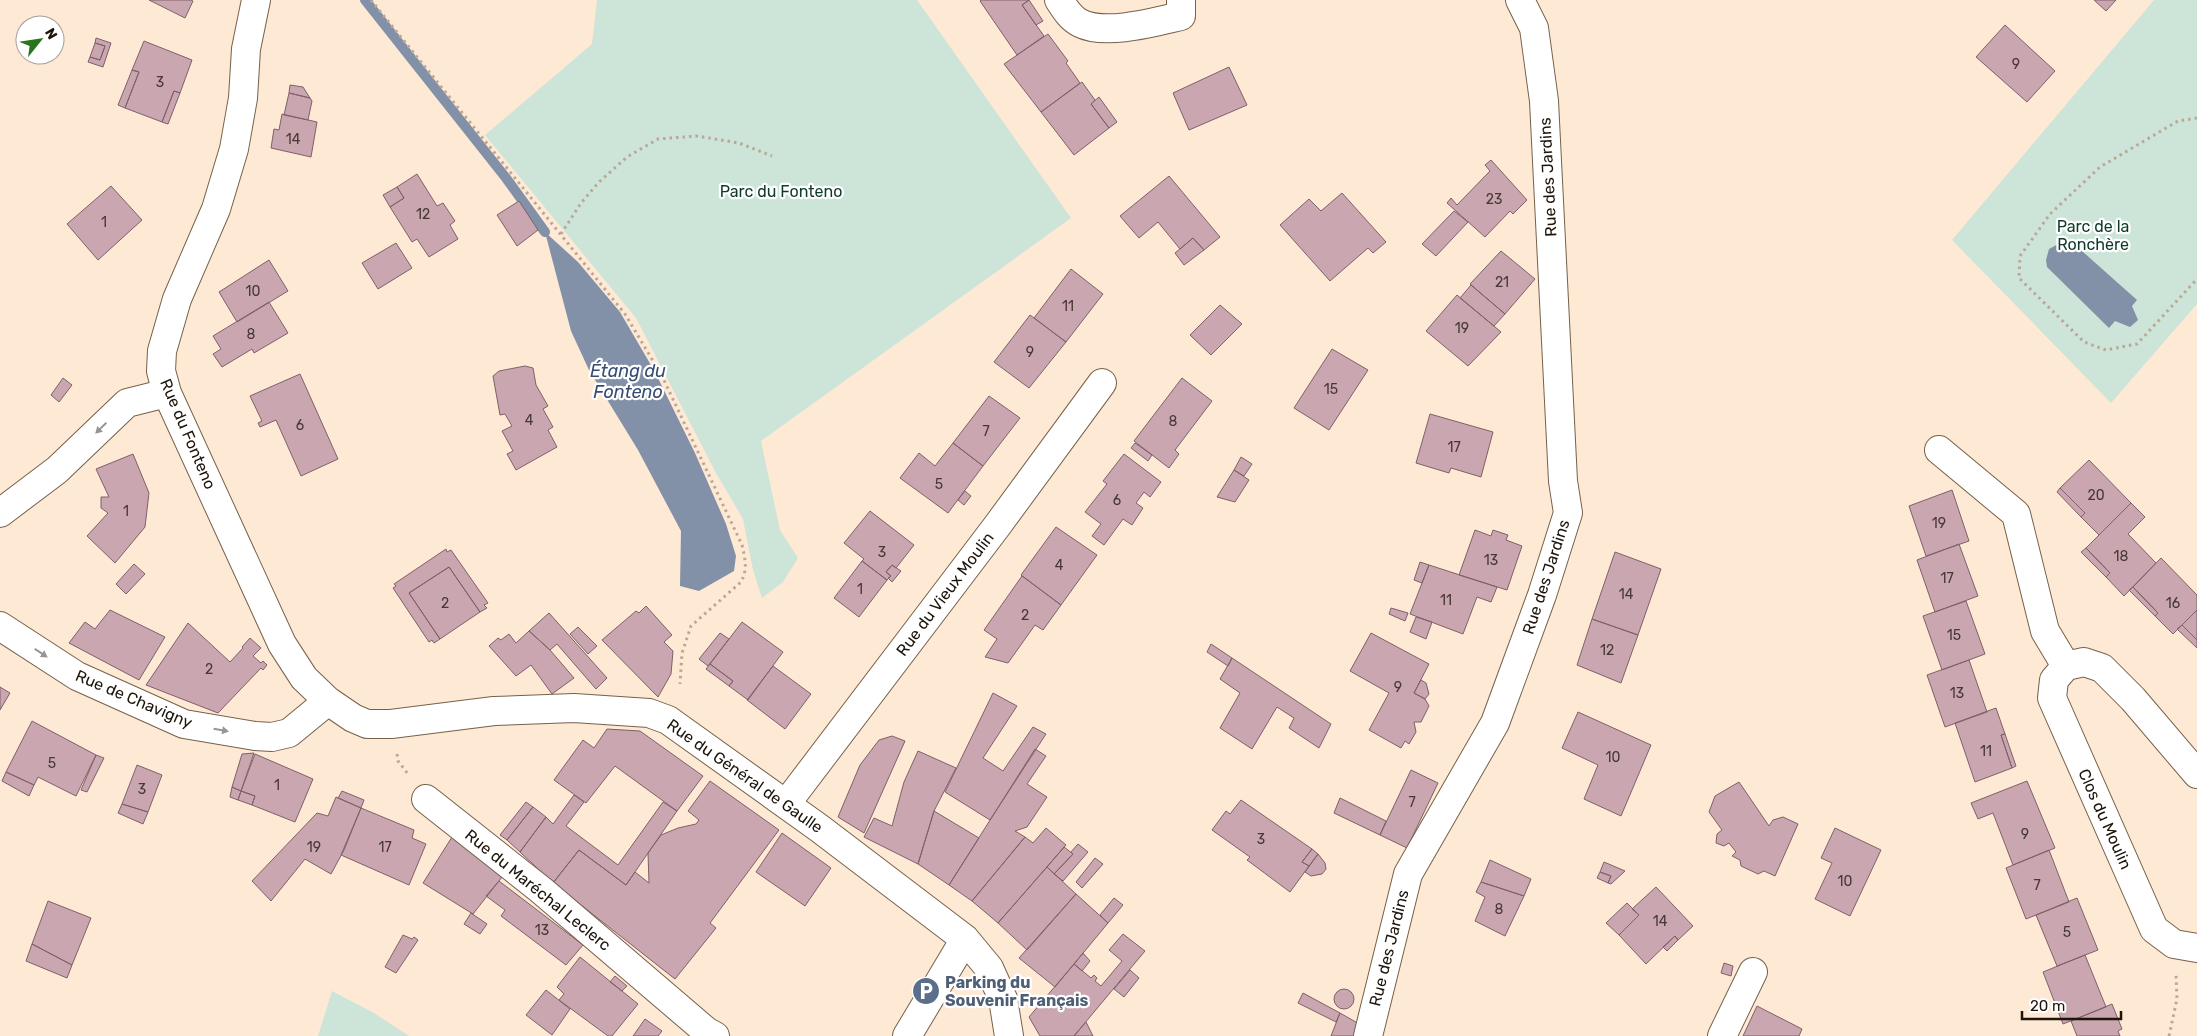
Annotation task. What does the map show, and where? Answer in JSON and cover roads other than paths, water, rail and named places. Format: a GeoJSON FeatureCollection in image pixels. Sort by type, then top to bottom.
{"type":"FeatureCollection","features":[{"type":"Feature","properties":{"kind":"street","name":"Rue du Fonteno"},"geometry":{"type":"LineString","coordinates":[[256,0],[246,49],[243,98],[234,149],[216,209],[177,300],[162,351],[161,371],[167,394],[282,644],[304,678],[328,700]]}},
{"type":"Feature","properties":{"kind":"street"},"geometry":{"type":"LineString","coordinates":[[1059,0],[1070,16],[1088,26],[1108,28],[1142,25],[1181,8]]}},
{"type":"Feature","properties":{"kind":"street","name":"Rue des Jardins"},"geometry":{"type":"LineString","coordinates":[[1368,1036],[1408,874],[1495,722],[1542,596],[1568,513],[1563,482],[1544,101],[1534,28],[1520,0]]}},
{"type":"Feature","properties":{"kind":"street","name":"Rue du Vieux Moulin"},"geometry":{"type":"LineString","coordinates":[[786,804],[991,534],[1102,383]]}},
{"type":"Feature","properties":{"kind":"street"},"geometry":{"type":"LineString","coordinates":[[0,513],[57,470],[127,403],[167,394]]}},
{"type":"Feature","properties":{"kind":"street"},"geometry":{"type":"LineString","coordinates":[[1938,450],[2016,514],[2045,631],[2066,666],[2084,662],[2102,668],[2133,699],[2197,774]]}},
{"type":"Feature","properties":{"kind":"street","name":"Rue de Chavigny"},"geometry":{"type":"LineString","coordinates":[[0,626],[77,676],[184,724],[254,736],[272,737],[294,730],[328,700]]}},
{"type":"Feature","properties":{"kind":"street","name":"Clos du Moulin"},"geometry":{"type":"LineString","coordinates":[[2066,666],[2054,680],[2052,698],[2154,930],[2186,946]]}},
{"type":"Feature","properties":{"kind":"street","name":"Rue du Général de Gaulle"},"geometry":{"type":"LineString","coordinates":[[328,700],[353,718],[367,724],[391,724],[494,711],[574,708],[649,713],[680,727],[921,904],[965,939],[989,968],[1003,999],[1009,1036]]}},
{"type":"Feature","properties":{"kind":"street","name":"Rue du Maréchal Leclerc"},"geometry":{"type":"LineString","coordinates":[[426,799],[541,890],[706,1031],[715,1036]]}},
{"type":"Feature","properties":{"kind":"street"},"geometry":{"type":"LineString","coordinates":[[908,1036],[965,939]]}},
{"type":"Feature","properties":{"kind":"street"},"geometry":{"type":"LineString","coordinates":[[1722,1036],[1753,972]]}},
{"type":"Feature","properties":{"kind":"water","name":"Étang du Fonteno"},"geometry":{"type":"Polygon","coordinates":[[[545,232],[578,262],[620,312],[655,372],[695,453],[726,524],[736,556],[734,571],[699,591],[680,586],[681,531],[638,450],[589,370],[571,331],[545,232]]]}},
{"type":"Feature","properties":{"kind":"water"},"geometry":{"type":"Polygon","coordinates":[[[2062,242],[2073,243],[2137,300],[2132,306],[2138,320],[2130,327],[2115,321],[2109,328],[2047,267],[2046,260],[2049,249],[2062,242]]]}},
{"type":"Feature","properties":{"kind":"waterway"},"geometry":{"type":"LineString","coordinates":[[365,0],[506,178],[545,232]]}},
{"type":"Feature","properties":{"kind":"place","name":"Parking du Souvenir Français"},"geometry":{"type":"Point","coordinates":[926,991]}},
{"type":"Feature","properties":{"kind":"park label","name":"Parc du Fonteno"},"geometry":{"type":"Point","coordinates":[781,191]}},
{"type":"Feature","properties":{"kind":"park label","name":"Parc de la Ronchère"},"geometry":{"type":"Point","coordinates":[2093,235]}}]}
